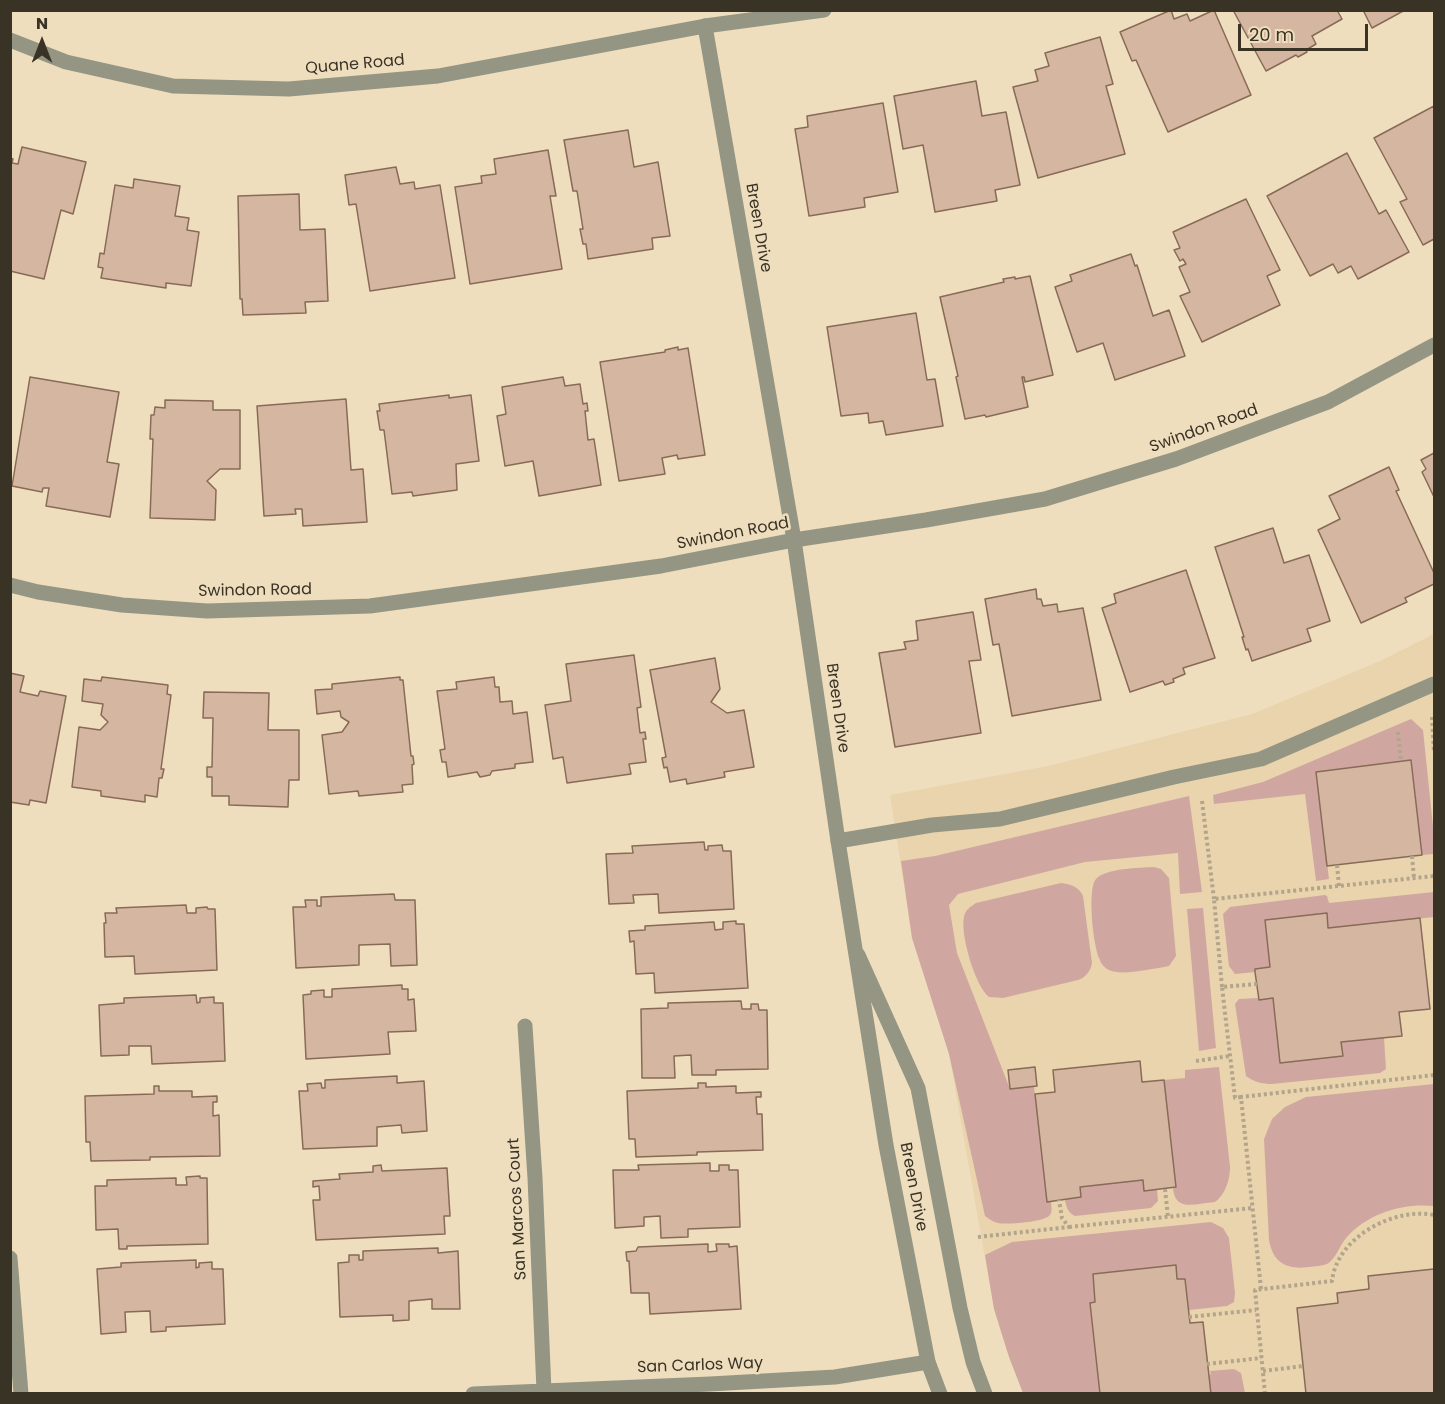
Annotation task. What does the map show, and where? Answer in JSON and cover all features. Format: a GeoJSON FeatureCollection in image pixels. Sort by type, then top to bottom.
{"type":"FeatureCollection","features":[{"type":"Feature","properties":{"kind":"street","name":"Breen Drive"},"geometry":{"type":"LineString","coordinates":[[702,10],[794,540],[886,1145],[928,1362],[940,1394]]}},
{"type":"Feature","properties":{"kind":"street","name":"Quane Road"},"geometry":{"type":"LineString","coordinates":[[10,40],[66,62],[173,86],[289,89],[438,76],[705,26],[824,10]]}},
{"type":"Feature","properties":{"kind":"street","name":"Swindon Road"},"geometry":{"type":"LineString","coordinates":[[10,585],[38,592],[122,605],[207,611],[370,606],[661,566],[794,540],[1045,499],[1176,459],[1328,402],[1434,345]]}},
{"type":"Feature","properties":{"kind":"street"},"geometry":{"type":"LineString","coordinates":[[838,841],[932,825],[1000,819],[1261,759],[1434,684]]}},
{"type":"Feature","properties":{"kind":"street"},"geometry":{"type":"LineString","coordinates":[[855,948],[918,1088],[960,1308],[973,1362],[985,1394]]}},
{"type":"Feature","properties":{"kind":"street","name":"San Marcos Court"},"geometry":{"type":"LineString","coordinates":[[525,1026],[544,1391]]}},
{"type":"Feature","properties":{"kind":"street"},"geometry":{"type":"LineString","coordinates":[[10,1258],[21,1394]]}},
{"type":"Feature","properties":{"kind":"street","name":"San Carlos Way"},"geometry":{"type":"LineString","coordinates":[[473,1394],[835,1377],[928,1362]]}},
{"type":"Feature","properties":{"kind":"path"},"geometry":{"type":"LineString","coordinates":[[1198,772],[1235,1098],[1434,1075]]}},
{"type":"Feature","properties":{"kind":"path"},"geometry":{"type":"LineString","coordinates":[[1412,856],[1414,878]]}},
{"type":"Feature","properties":{"kind":"path"},"geometry":{"type":"LineString","coordinates":[[1337,865],[1339,886]]}},
{"type":"Feature","properties":{"kind":"path"},"geometry":{"type":"LineString","coordinates":[[1214,899],[1434,876]]}},
{"type":"Feature","properties":{"kind":"path"},"geometry":{"type":"LineString","coordinates":[[1222,987],[1257,984]]}},
{"type":"Feature","properties":{"kind":"path"},"geometry":{"type":"LineString","coordinates":[[1196,1061],[1230,1056]]}},
{"type":"Feature","properties":{"kind":"path"},"geometry":{"type":"LineString","coordinates":[[1242,1097],[1261,1289]]}},
{"type":"Feature","properties":{"kind":"path"},"geometry":{"type":"LineString","coordinates":[[1165,1189],[1168,1217]]}},
{"type":"Feature","properties":{"kind":"path"},"geometry":{"type":"LineString","coordinates":[[1059,1200],[1062,1218],[1069,1227]]}},
{"type":"Feature","properties":{"kind":"path"},"geometry":{"type":"LineString","coordinates":[[971,1238],[1252,1208]]}},
{"type":"Feature","properties":{"kind":"path"},"geometry":{"type":"LineString","coordinates":[[1265,1394],[1255,1290],[1332,1281],[1334,1270],[1341,1257],[1371,1228],[1387,1219],[1411,1215],[1434,1215]]}},
{"type":"Feature","properties":{"kind":"path"},"geometry":{"type":"LineString","coordinates":[[1189,1317],[1256,1310]]}},
{"type":"Feature","properties":{"kind":"path"},"geometry":{"type":"LineString","coordinates":[[1207,1364],[1261,1358]]}},
{"type":"Feature","properties":{"kind":"path"},"geometry":{"type":"LineString","coordinates":[[1263,1371],[1303,1366]]}},
{"type":"Feature","properties":{"kind":"shaded area"},"geometry":{"type":"Polygon","coordinates":[[[1434,634],[1434,1393],[1023,1393],[994,1309],[949,1054],[912,938],[890,795],[1048,766],[1252,714],[1380,661],[1434,634]]]}},
{"type":"Feature","properties":{"kind":"shaded area"},"geometry":{"type":"Polygon","coordinates":[[[1411,719],[1423,730],[1434,854],[1422,855],[1411,760],[1316,772],[1329,879],[1316,881],[1305,794],[1214,804],[1213,795],[1263,782],[1411,719]]]}},
{"type":"Feature","properties":{"kind":"shaded area"},"geometry":{"type":"Polygon","coordinates":[[[1189,796],[1202,892],[1180,894],[1178,853],[1085,862],[958,894],[949,905],[957,953],[1010,1089],[1034,1086],[1047,1201],[1051,1201],[1052,1210],[1047,1217],[1009,1224],[993,1221],[985,1216],[949,1054],[912,938],[901,861],[935,856],[1189,796]]]}},
{"type":"Feature","properties":{"kind":"shaded area"},"geometry":{"type":"Polygon","coordinates":[[[1154,867],[1161,869],[1169,878],[1176,956],[1169,966],[1128,972],[1109,970],[1101,963],[1095,944],[1091,905],[1093,885],[1096,879],[1107,873],[1123,869],[1154,867]]]}},
{"type":"Feature","properties":{"kind":"shaded area"},"geometry":{"type":"Polygon","coordinates":[[[1061,883],[1074,886],[1083,896],[1092,963],[1089,971],[1078,980],[1003,998],[989,997],[979,982],[966,947],[963,925],[965,912],[976,903],[1061,883]]]}},
{"type":"Feature","properties":{"kind":"shaded area"},"geometry":{"type":"Polygon","coordinates":[[[1434,892],[1434,917],[1328,928],[1326,913],[1265,920],[1270,967],[1255,969],[1255,972],[1235,974],[1229,966],[1223,914],[1230,907],[1325,895],[1329,903],[1434,892]]]}},
{"type":"Feature","properties":{"kind":"shaded area"},"geometry":{"type":"Polygon","coordinates":[[[1203,908],[1216,1048],[1199,1051],[1187,909],[1203,908]]]}},
{"type":"Feature","properties":{"kind":"shaded area"},"geometry":{"type":"Polygon","coordinates":[[[1258,998],[1259,1000],[1273,998],[1280,1063],[1342,1056],[1341,1042],[1384,1038],[1386,1069],[1380,1073],[1272,1084],[1252,1080],[1246,1076],[1235,1004],[1239,999],[1258,998]]]}},
{"type":"Feature","properties":{"kind":"shaded area"},"geometry":{"type":"Polygon","coordinates":[[[1219,1067],[1230,1167],[1228,1181],[1225,1191],[1215,1202],[1182,1204],[1175,1196],[1173,1188],[1176,1187],[1164,1080],[1185,1078],[1185,1070],[1219,1067]]]}},
{"type":"Feature","properties":{"kind":"shaded area"},"geometry":{"type":"Polygon","coordinates":[[[1434,1084],[1434,1206],[1398,1208],[1375,1216],[1346,1238],[1333,1259],[1327,1264],[1301,1268],[1282,1263],[1274,1254],[1269,1240],[1264,1139],[1272,1119],[1285,1107],[1306,1097],[1434,1084]]]}},
{"type":"Feature","properties":{"kind":"shaded area"},"geometry":{"type":"Polygon","coordinates":[[[1143,1180],[1144,1191],[1157,1189],[1158,1201],[1151,1208],[1075,1216],[1067,1207],[1065,1200],[1080,1197],[1080,1187],[1143,1180]]]}},
{"type":"Feature","properties":{"kind":"shaded area"},"geometry":{"type":"Polygon","coordinates":[[[1211,1222],[1223,1228],[1229,1238],[1234,1302],[1227,1306],[1189,1310],[1185,1279],[1177,1279],[1175,1265],[1093,1274],[1095,1302],[1090,1303],[1100,1393],[1023,1393],[994,1309],[985,1255],[1012,1242],[1211,1222]]]}},
{"type":"Feature","properties":{"kind":"shaded area"},"geometry":{"type":"Polygon","coordinates":[[[1234,1369],[1241,1373],[1245,1393],[1211,1393],[1210,1371],[1234,1369]]]}},
{"type":"Feature","properties":{"kind":"building"},"geometry":{"type":"Polygon","coordinates":[[[1171,10],[1174,19],[1187,14],[1190,21],[1214,10],[1251,95],[1168,132],[1136,60],[1132,61],[1120,32],[1171,10]]]}},
{"type":"Feature","properties":{"kind":"building"},"geometry":{"type":"Polygon","coordinates":[[[1233,10],[1337,10],[1342,19],[1312,36],[1316,44],[1306,50],[1307,52],[1298,57],[1296,55],[1266,71],[1233,10]]]}},
{"type":"Feature","properties":{"kind":"building"},"geometry":{"type":"Polygon","coordinates":[[[1363,10],[1405,10],[1372,28],[1363,10]]]}},
{"type":"Feature","properties":{"kind":"building"},"geometry":{"type":"Polygon","coordinates":[[[1100,37],[1113,84],[1106,86],[1125,154],[1038,178],[1013,87],[1038,81],[1035,70],[1049,66],[1045,53],[1100,37]]]}},
{"type":"Feature","properties":{"kind":"building"},"geometry":{"type":"Polygon","coordinates":[[[976,81],[982,116],[1006,112],[1020,185],[995,190],[997,201],[935,212],[923,145],[903,149],[894,96],[976,81]]]}},
{"type":"Feature","properties":{"kind":"building"},"geometry":{"type":"Polygon","coordinates":[[[883,103],[898,192],[864,198],[865,207],[809,216],[795,129],[808,127],[807,116],[883,103]]]}},
{"type":"Feature","properties":{"kind":"building"},"geometry":{"type":"Polygon","coordinates":[[[1434,106],[1434,239],[1423,245],[1400,202],[1407,199],[1374,138],[1434,106]]]}},
{"type":"Feature","properties":{"kind":"building"},"geometry":{"type":"Polygon","coordinates":[[[628,130],[634,167],[658,162],[670,236],[652,238],[653,249],[588,259],[586,244],[583,244],[580,229],[583,229],[577,191],[573,191],[564,140],[628,130]]]}},
{"type":"Feature","properties":{"kind":"building"},"geometry":{"type":"Polygon","coordinates":[[[22,147],[86,162],[73,214],[61,210],[44,279],[10,271],[10,158],[13,159],[12,163],[18,164],[22,147]]]}},
{"type":"Feature","properties":{"kind":"building"},"geometry":{"type":"Polygon","coordinates":[[[548,150],[556,196],[550,196],[562,269],[470,284],[455,187],[482,183],[481,176],[496,174],[494,159],[548,150]]]}},
{"type":"Feature","properties":{"kind":"building"},"geometry":{"type":"Polygon","coordinates":[[[1347,153],[1379,214],[1386,210],[1409,252],[1358,279],[1351,266],[1338,273],[1333,264],[1310,276],[1267,196],[1347,153]]]}},
{"type":"Feature","properties":{"kind":"building"},"geometry":{"type":"Polygon","coordinates":[[[396,167],[400,184],[414,182],[415,189],[440,185],[455,278],[370,291],[356,204],[349,205],[345,175],[396,167]]]}},
{"type":"Feature","properties":{"kind":"building"},"geometry":{"type":"Polygon","coordinates":[[[134,179],[180,186],[175,216],[189,218],[187,230],[199,232],[191,286],[166,283],[166,288],[101,278],[103,268],[98,267],[100,253],[104,254],[115,185],[133,188],[134,179]]]}},
{"type":"Feature","properties":{"kind":"building"},"geometry":{"type":"Polygon","coordinates":[[[299,194],[300,230],[325,229],[328,301],[305,302],[306,313],[243,315],[242,299],[240,299],[238,196],[299,194]]]}},
{"type":"Feature","properties":{"kind":"building"},"geometry":{"type":"Polygon","coordinates":[[[1246,199],[1280,270],[1267,276],[1280,305],[1202,342],[1180,296],[1190,292],[1179,267],[1186,264],[1183,259],[1180,261],[1174,250],[1180,248],[1173,232],[1246,199]]]}},
{"type":"Feature","properties":{"kind":"building"},"geometry":{"type":"Polygon","coordinates":[[[1131,254],[1135,266],[1137,265],[1153,316],[1169,310],[1185,356],[1115,380],[1103,343],[1077,352],[1055,287],[1072,281],[1070,275],[1131,254]]]}},
{"type":"Feature","properties":{"kind":"building"},"geometry":{"type":"Polygon","coordinates":[[[1030,276],[1053,375],[1025,382],[1022,377],[1028,407],[986,417],[985,415],[965,419],[940,297],[1004,282],[1003,279],[1030,276]]]}},
{"type":"Feature","properties":{"kind":"building"},"geometry":{"type":"Polygon","coordinates":[[[916,313],[927,380],[935,379],[943,426],[886,435],[883,421],[869,423],[868,413],[841,416],[827,327],[916,313]]]}},
{"type":"Feature","properties":{"kind":"building"},"geometry":{"type":"Polygon","coordinates":[[[678,347],[678,350],[688,348],[705,455],[678,459],[677,455],[662,458],[665,474],[619,481],[600,362],[665,352],[665,350],[678,347]]]}},
{"type":"Feature","properties":{"kind":"building"},"geometry":{"type":"Polygon","coordinates":[[[30,377],[119,392],[107,462],[119,464],[110,517],[46,506],[49,488],[43,488],[42,492],[12,486],[30,377]]]}},
{"type":"Feature","properties":{"kind":"building"},"geometry":{"type":"Polygon","coordinates":[[[563,377],[565,386],[580,384],[583,404],[587,403],[588,411],[585,411],[588,440],[594,439],[601,485],[539,496],[533,461],[505,466],[497,416],[506,414],[502,387],[563,377]]]}},
{"type":"Feature","properties":{"kind":"building"},"geometry":{"type":"Polygon","coordinates":[[[449,395],[449,398],[471,395],[479,461],[456,464],[457,490],[413,496],[412,492],[392,494],[384,430],[380,430],[377,411],[380,411],[379,404],[449,395]]]}},
{"type":"Feature","properties":{"kind":"building"},"geometry":{"type":"Polygon","coordinates":[[[346,399],[351,470],[363,469],[367,522],[303,526],[302,509],[295,509],[296,514],[264,516],[257,406],[346,399]]]}},
{"type":"Feature","properties":{"kind":"building"},"geometry":{"type":"Polygon","coordinates":[[[165,400],[213,401],[213,410],[240,410],[240,469],[220,469],[207,481],[216,490],[215,520],[150,518],[153,439],[150,439],[151,415],[154,415],[155,407],[165,408],[165,400]]]}},
{"type":"Feature","properties":{"kind":"building"},"geometry":{"type":"Polygon","coordinates":[[[1434,453],[1434,497],[1422,472],[1426,469],[1421,460],[1434,453]]]}},
{"type":"Feature","properties":{"kind":"building"},"geometry":{"type":"Polygon","coordinates":[[[1389,467],[1399,490],[1396,491],[1434,573],[1434,584],[1405,598],[1407,602],[1361,623],[1318,530],[1340,519],[1329,496],[1389,467]]]}},
{"type":"Feature","properties":{"kind":"building"},"geometry":{"type":"Polygon","coordinates":[[[1273,528],[1284,563],[1309,555],[1330,621],[1307,629],[1311,641],[1252,661],[1248,649],[1246,650],[1242,637],[1244,637],[1215,547],[1273,528]]]}},
{"type":"Feature","properties":{"kind":"building"},"geometry":{"type":"Polygon","coordinates":[[[1186,570],[1215,658],[1183,668],[1185,674],[1173,679],[1174,682],[1165,685],[1163,681],[1130,692],[1102,608],[1116,603],[1114,594],[1186,570]]]}},
{"type":"Feature","properties":{"kind":"building"},"geometry":{"type":"Polygon","coordinates":[[[1036,589],[1037,599],[1041,599],[1043,606],[1057,604],[1058,612],[1083,608],[1101,700],[1012,716],[999,644],[993,645],[985,599],[1036,589]]]}},
{"type":"Feature","properties":{"kind":"building"},"geometry":{"type":"Polygon","coordinates":[[[973,612],[981,660],[969,661],[981,733],[895,747],[879,653],[906,649],[904,642],[918,640],[916,621],[973,612]]]}},
{"type":"Feature","properties":{"kind":"building"},"geometry":{"type":"Polygon","coordinates":[[[634,655],[641,707],[637,708],[640,733],[645,732],[646,739],[643,739],[646,762],[629,764],[631,774],[567,783],[563,757],[553,759],[545,705],[571,701],[566,664],[634,655]]]}},
{"type":"Feature","properties":{"kind":"building"},"geometry":{"type":"Polygon","coordinates":[[[715,658],[720,689],[711,702],[727,713],[744,710],[754,767],[724,772],[725,777],[687,784],[686,779],[670,782],[667,767],[664,768],[662,758],[666,757],[650,670],[715,658]]]}},
{"type":"Feature","properties":{"kind":"building"},"geometry":{"type":"Polygon","coordinates":[[[10,673],[24,676],[20,692],[38,696],[40,691],[66,696],[46,803],[30,800],[29,805],[10,802],[10,673]]]}},
{"type":"Feature","properties":{"kind":"building"},"geometry":{"type":"Polygon","coordinates":[[[102,677],[168,685],[167,694],[171,695],[161,769],[164,769],[162,778],[159,778],[157,797],[145,795],[145,802],[101,796],[101,791],[72,787],[79,727],[100,730],[108,722],[101,715],[103,704],[82,701],[84,679],[101,681],[102,677]]]}},
{"type":"Feature","properties":{"kind":"building"},"geometry":{"type":"Polygon","coordinates":[[[400,677],[400,680],[403,680],[411,756],[413,756],[414,764],[412,765],[413,784],[402,785],[403,792],[359,796],[358,791],[329,794],[322,735],[342,732],[349,722],[341,717],[340,711],[317,714],[315,690],[332,689],[332,684],[400,677]]]}},
{"type":"Feature","properties":{"kind":"building"},"geometry":{"type":"Polygon","coordinates":[[[494,677],[495,687],[499,687],[500,702],[512,701],[513,714],[527,712],[533,762],[515,764],[515,768],[492,771],[490,775],[480,777],[477,772],[448,777],[446,762],[442,762],[440,750],[445,749],[437,691],[457,689],[456,682],[494,677]]]}},
{"type":"Feature","properties":{"kind":"building"},"geometry":{"type":"Polygon","coordinates":[[[204,692],[269,693],[268,730],[299,730],[299,780],[289,780],[288,807],[229,805],[229,796],[212,796],[212,777],[207,777],[207,767],[212,767],[213,718],[203,718],[204,692]]]}},
{"type":"Feature","properties":{"kind":"building"},"geometry":{"type":"Polygon","coordinates":[[[1411,760],[1422,855],[1327,866],[1316,772],[1411,760]]]}},
{"type":"Feature","properties":{"kind":"building"},"geometry":{"type":"Polygon","coordinates":[[[704,842],[705,850],[708,850],[708,846],[722,845],[723,851],[731,851],[734,909],[659,913],[658,894],[633,895],[634,903],[609,904],[606,854],[633,853],[632,846],[704,842]]]}},
{"type":"Feature","properties":{"kind":"building"},"geometry":{"type":"Polygon","coordinates":[[[394,894],[395,900],[415,900],[417,965],[391,966],[390,944],[359,945],[359,965],[296,968],[293,907],[306,907],[305,900],[317,900],[317,906],[321,906],[321,897],[394,894]]]}},
{"type":"Feature","properties":{"kind":"building"},"geometry":{"type":"Polygon","coordinates":[[[186,905],[187,913],[196,913],[196,908],[215,909],[217,970],[135,974],[134,956],[105,957],[105,913],[117,913],[116,908],[186,905]]]}},
{"type":"Feature","properties":{"kind":"building"},"geometry":{"type":"Polygon","coordinates":[[[1327,913],[1328,928],[1420,918],[1430,1009],[1399,1012],[1402,1036],[1341,1042],[1343,1056],[1280,1063],[1273,998],[1259,1000],[1255,972],[1255,969],[1270,967],[1265,920],[1327,913]]]}},
{"type":"Feature","properties":{"kind":"building"},"geometry":{"type":"Polygon","coordinates":[[[736,921],[736,924],[744,924],[748,988],[655,993],[654,973],[636,974],[634,941],[630,942],[629,931],[645,930],[645,926],[714,922],[715,930],[723,929],[723,922],[736,921]]]}},
{"type":"Feature","properties":{"kind":"building"},"geometry":{"type":"Polygon","coordinates":[[[402,985],[402,989],[408,989],[408,1000],[414,999],[416,1031],[388,1032],[390,1054],[306,1059],[303,995],[311,994],[311,991],[324,990],[324,997],[332,997],[332,989],[402,985]]]}},
{"type":"Feature","properties":{"kind":"building"},"geometry":{"type":"Polygon","coordinates":[[[196,995],[197,1003],[200,1002],[200,998],[214,997],[214,1003],[223,1003],[225,1061],[152,1064],[151,1046],[129,1046],[129,1055],[101,1056],[99,1005],[124,1003],[124,998],[196,995]]]}},
{"type":"Feature","properties":{"kind":"building"},"geometry":{"type":"Polygon","coordinates":[[[741,1001],[742,1009],[751,1009],[751,1004],[758,1004],[759,1010],[767,1010],[768,1069],[716,1070],[716,1075],[692,1075],[691,1055],[674,1056],[675,1078],[642,1078],[641,1009],[668,1008],[668,1003],[741,1001]]]}},
{"type":"Feature","properties":{"kind":"building"},"geometry":{"type":"Polygon","coordinates":[[[1140,1061],[1142,1082],[1164,1080],[1176,1187],[1144,1191],[1143,1180],[1080,1187],[1081,1197],[1047,1202],[1035,1094],[1055,1092],[1053,1070],[1140,1061]]]}},
{"type":"Feature","properties":{"kind":"building"},"geometry":{"type":"Polygon","coordinates":[[[1035,1067],[1037,1086],[1010,1089],[1008,1070],[1035,1067]]]}},
{"type":"Feature","properties":{"kind":"building"},"geometry":{"type":"Polygon","coordinates":[[[397,1076],[397,1083],[424,1081],[427,1131],[402,1133],[401,1125],[377,1127],[377,1146],[303,1149],[299,1091],[308,1091],[307,1084],[321,1083],[322,1088],[325,1088],[325,1080],[397,1076]]]}},
{"type":"Feature","properties":{"kind":"building"},"geometry":{"type":"Polygon","coordinates":[[[698,1083],[706,1083],[706,1087],[736,1086],[736,1093],[761,1092],[761,1097],[756,1097],[757,1114],[762,1114],[763,1150],[636,1157],[635,1139],[629,1139],[627,1091],[698,1088],[698,1083]]]}},
{"type":"Feature","properties":{"kind":"building"},"geometry":{"type":"Polygon","coordinates":[[[154,1086],[159,1086],[159,1091],[192,1091],[192,1097],[217,1096],[217,1102],[213,1102],[213,1116],[219,1115],[220,1156],[91,1161],[90,1142],[86,1142],[85,1096],[154,1094],[154,1086]]]}},
{"type":"Feature","properties":{"kind":"building"},"geometry":{"type":"Polygon","coordinates":[[[710,1163],[710,1171],[719,1171],[719,1165],[729,1165],[729,1170],[738,1170],[740,1227],[688,1229],[688,1237],[661,1238],[660,1216],[644,1217],[644,1226],[615,1228],[613,1170],[639,1170],[638,1165],[710,1163]]]}},
{"type":"Feature","properties":{"kind":"building"},"geometry":{"type":"Polygon","coordinates":[[[381,1165],[382,1171],[447,1168],[450,1216],[444,1216],[445,1234],[316,1240],[313,1200],[320,1200],[319,1186],[313,1187],[313,1181],[340,1179],[339,1174],[373,1172],[373,1166],[381,1165]]]}},
{"type":"Feature","properties":{"kind":"building"},"geometry":{"type":"Polygon","coordinates":[[[200,1176],[200,1178],[207,1178],[208,1244],[127,1246],[127,1249],[119,1249],[118,1229],[96,1230],[95,1186],[107,1186],[107,1180],[176,1178],[176,1185],[187,1185],[186,1177],[200,1176]]]}},
{"type":"Feature","properties":{"kind":"building"},"geometry":{"type":"Polygon","coordinates":[[[708,1244],[708,1252],[717,1251],[716,1244],[737,1246],[741,1309],[650,1314],[649,1293],[631,1293],[629,1261],[627,1261],[626,1252],[636,1251],[638,1247],[708,1244]]]}},
{"type":"Feature","properties":{"kind":"building"},"geometry":{"type":"Polygon","coordinates":[[[438,1248],[438,1253],[458,1251],[460,1309],[432,1309],[432,1299],[409,1301],[409,1320],[393,1321],[393,1315],[340,1317],[338,1263],[349,1262],[349,1255],[359,1255],[359,1260],[363,1260],[363,1251],[438,1248]]]}},
{"type":"Feature","properties":{"kind":"building"},"geometry":{"type":"Polygon","coordinates":[[[196,1260],[196,1268],[199,1267],[199,1263],[212,1262],[212,1269],[223,1269],[225,1324],[166,1327],[166,1331],[151,1332],[150,1311],[125,1312],[126,1332],[101,1334],[97,1269],[121,1267],[121,1263],[196,1260]]]}},
{"type":"Feature","properties":{"kind":"building"},"geometry":{"type":"Polygon","coordinates":[[[1176,1265],[1177,1279],[1185,1279],[1190,1323],[1203,1322],[1211,1394],[1100,1394],[1090,1303],[1095,1302],[1093,1274],[1176,1265]]]}},
{"type":"Feature","properties":{"kind":"building"},"geometry":{"type":"Polygon","coordinates":[[[1434,1269],[1434,1394],[1306,1394],[1297,1308],[1338,1303],[1337,1293],[1369,1289],[1368,1276],[1434,1269]]]}}]}
